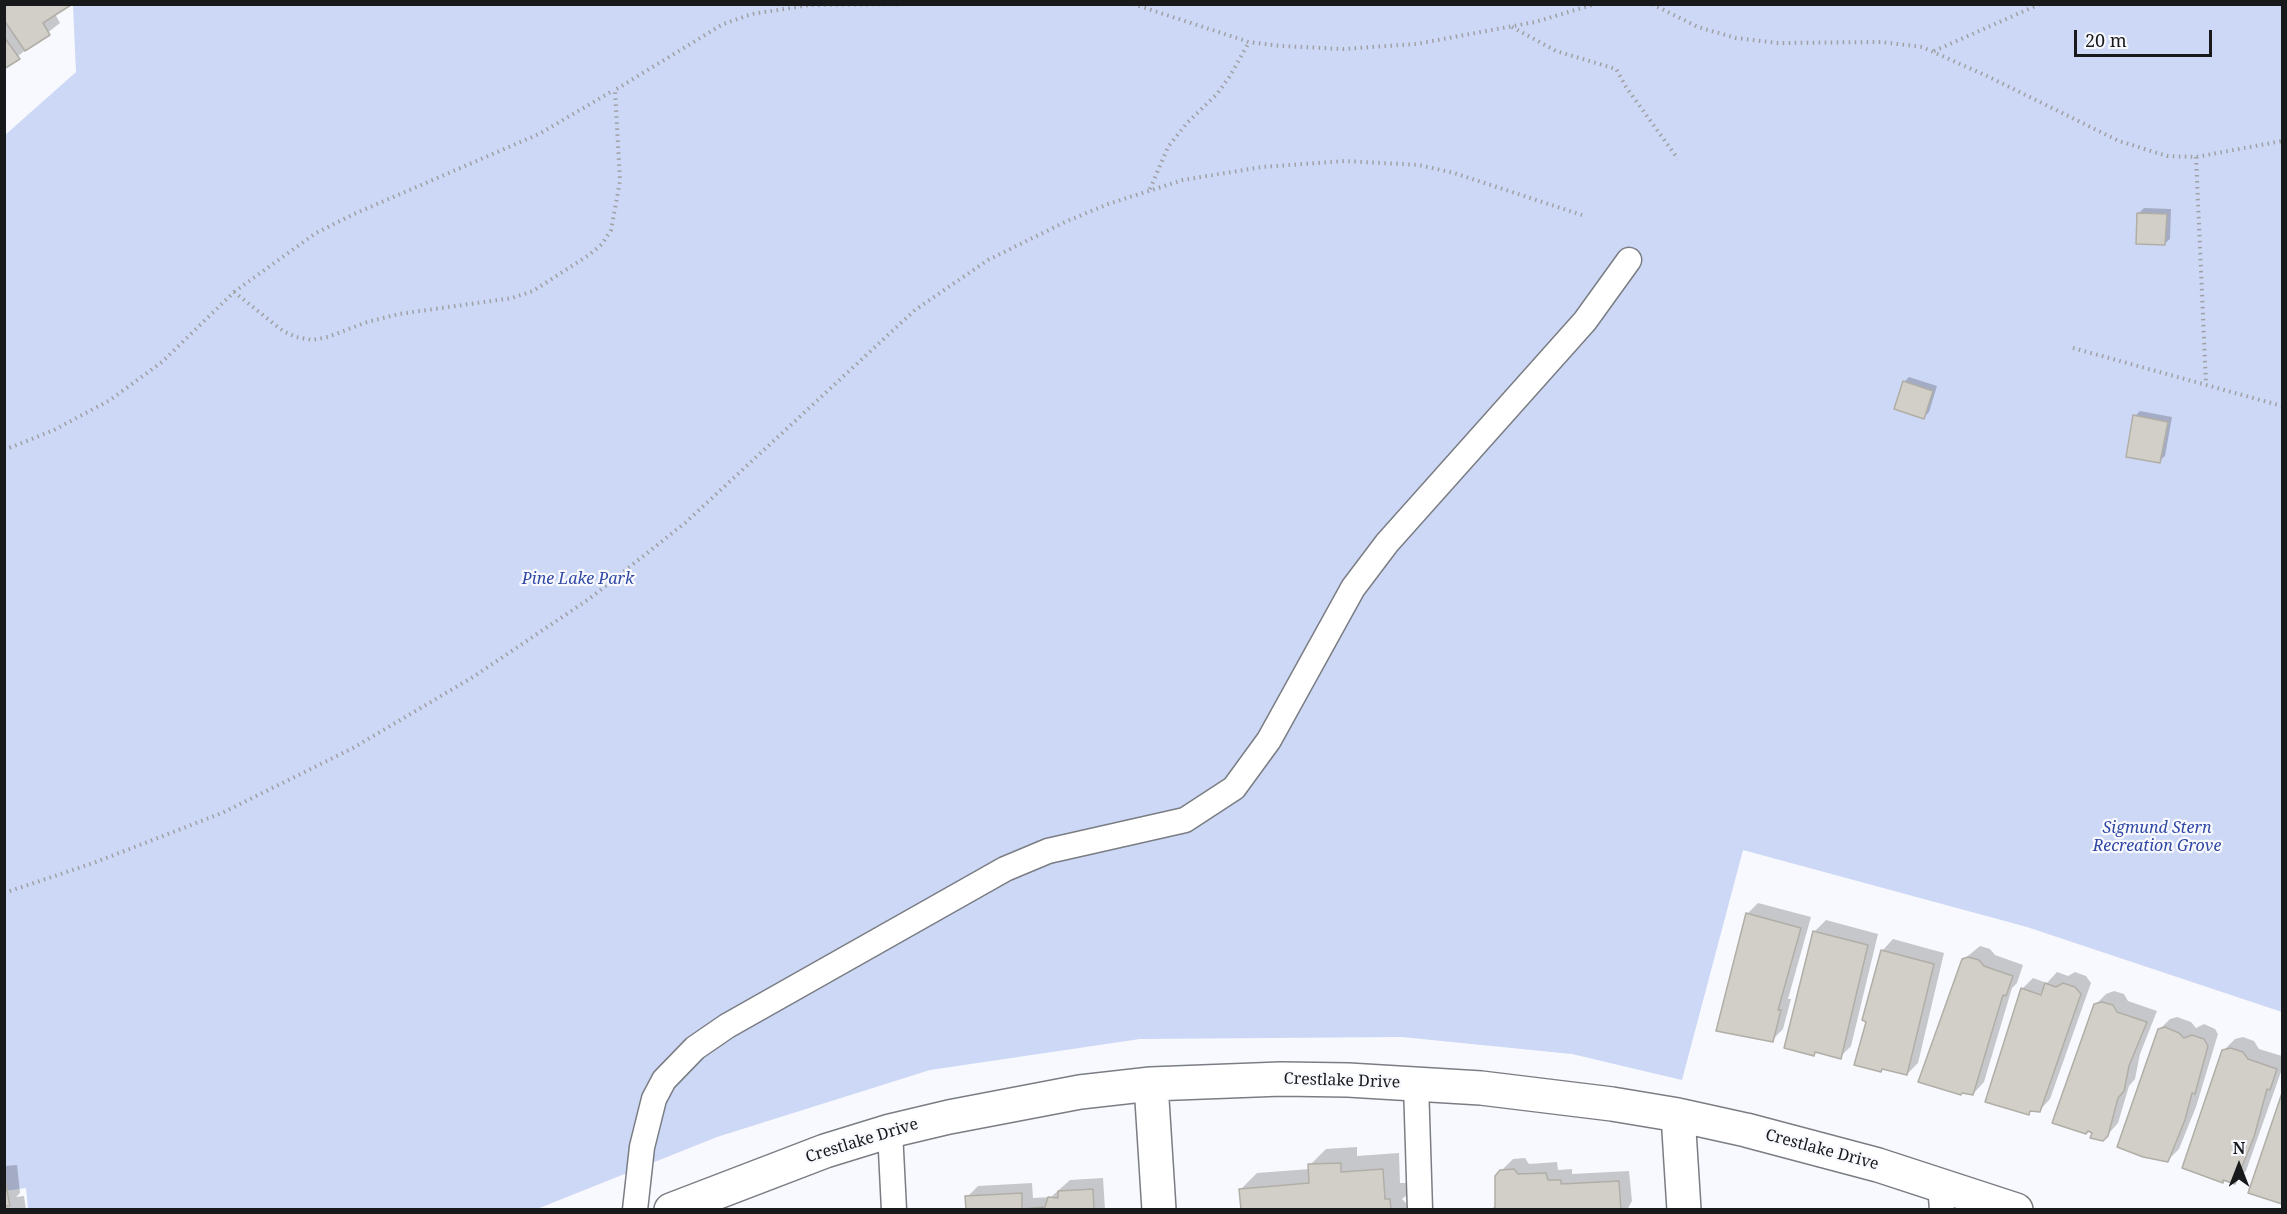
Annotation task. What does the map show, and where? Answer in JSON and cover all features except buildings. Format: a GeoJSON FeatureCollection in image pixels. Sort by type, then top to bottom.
{"type":"FeatureCollection","features":[{"type":"Feature","properties":{"kind":"street","name":"Crestlake Drive"},"geometry":{"type":"LineString","coordinates":[[671,1209],[803,1159],[890,1131],[1014,1104],[1151,1084],[1281,1079],[1416,1084],[1546,1095],[1678,1115],[1815,1147],[1941,1197],[2016,1209]]}},
{"type":"Feature","properties":{"kind":"street"},"geometry":{"type":"LineString","coordinates":[[1151,1084],[1158,1209]]}},
{"type":"Feature","properties":{"kind":"street"},"geometry":{"type":"LineString","coordinates":[[1678,1115],[1684,1209]]}},
{"type":"Feature","properties":{"kind":"lane"},"geometry":{"type":"LineString","coordinates":[[635,1209],[642,1147],[654,1099],[664,1080],[678,1063],[711,1037],[1005,869],[1060,848],[1185,820],[1234,788],[1269,740],[1353,588],[1387,543],[1585,321],[1629,260]]}},
{"type":"Feature","properties":{"kind":"lane"},"geometry":{"type":"LineString","coordinates":[[1416,1084],[1420,1209]]}},
{"type":"Feature","properties":{"kind":"lane"},"geometry":{"type":"LineString","coordinates":[[890,1131],[894,1209]]}},
{"type":"Feature","properties":{"kind":"path"},"geometry":{"type":"LineString","coordinates":[[4,450],[54,430],[110,400],[162,362],[234,292],[316,233],[547,130],[723,24],[761,12],[810,5],[910,4]]}},
{"type":"Feature","properties":{"kind":"path"},"geometry":{"type":"LineString","coordinates":[[1133,4],[1249,42],[1281,46],[1371,48],[1416,44],[1512,27],[1595,4]]}},
{"type":"Feature","properties":{"kind":"path"},"geometry":{"type":"LineString","coordinates":[[1652,4],[1698,27],[1736,38],[1778,43],[1895,43],[1934,51],[2129,145],[2167,156],[2196,158],[2283,141]]}},
{"type":"Feature","properties":{"kind":"path"},"geometry":{"type":"LineString","coordinates":[[1934,51],[2040,4]]}},
{"type":"Feature","properties":{"kind":"path"},"geometry":{"type":"LineString","coordinates":[[1512,27],[1556,51],[1616,69],[1626,87],[1678,159]]}},
{"type":"Feature","properties":{"kind":"path"},"geometry":{"type":"LineString","coordinates":[[1150,190],[1168,147],[1187,123],[1217,94],[1249,42]]}},
{"type":"Feature","properties":{"kind":"path"},"geometry":{"type":"LineString","coordinates":[[234,292],[283,331],[296,337],[312,340],[399,314],[512,298],[533,291],[581,261],[602,244],[611,230],[620,181],[615,90]]}},
{"type":"Feature","properties":{"kind":"path"},"geometry":{"type":"LineString","coordinates":[[2196,158],[2206,384]]}},
{"type":"Feature","properties":{"kind":"path"},"geometry":{"type":"LineString","coordinates":[[4,893],[96,862],[222,813],[353,748],[410,716],[541,632],[639,560],[729,484],[915,310],[949,285],[1024,241],[1097,208],[1184,180],[1262,167],[1303,163],[1382,162],[1419,165],[1454,173],[1582,215]]}},
{"type":"Feature","properties":{"kind":"path"},"geometry":{"type":"LineString","coordinates":[[2073,348],[2283,406]]}},
{"type":"Feature","properties":{"kind":"green space","name":"Pine Lake Park"},"geometry":{"type":"Polygon","coordinates":[[[73,5],[2282,5],[2282,1012],[2027,927],[1743,850],[1682,1080],[1572,1054],[1402,1037],[1140,1039],[930,1070],[717,1137],[537,1209],[28,1209],[26,1188],[4,1191],[4,136],[76,72],[73,5]]]}},
{"type":"Feature","properties":{"kind":"park label","name":"Sigmund Stern Recreation Grove"},"geometry":{"type":"Point","coordinates":[2157,837]}}]}
